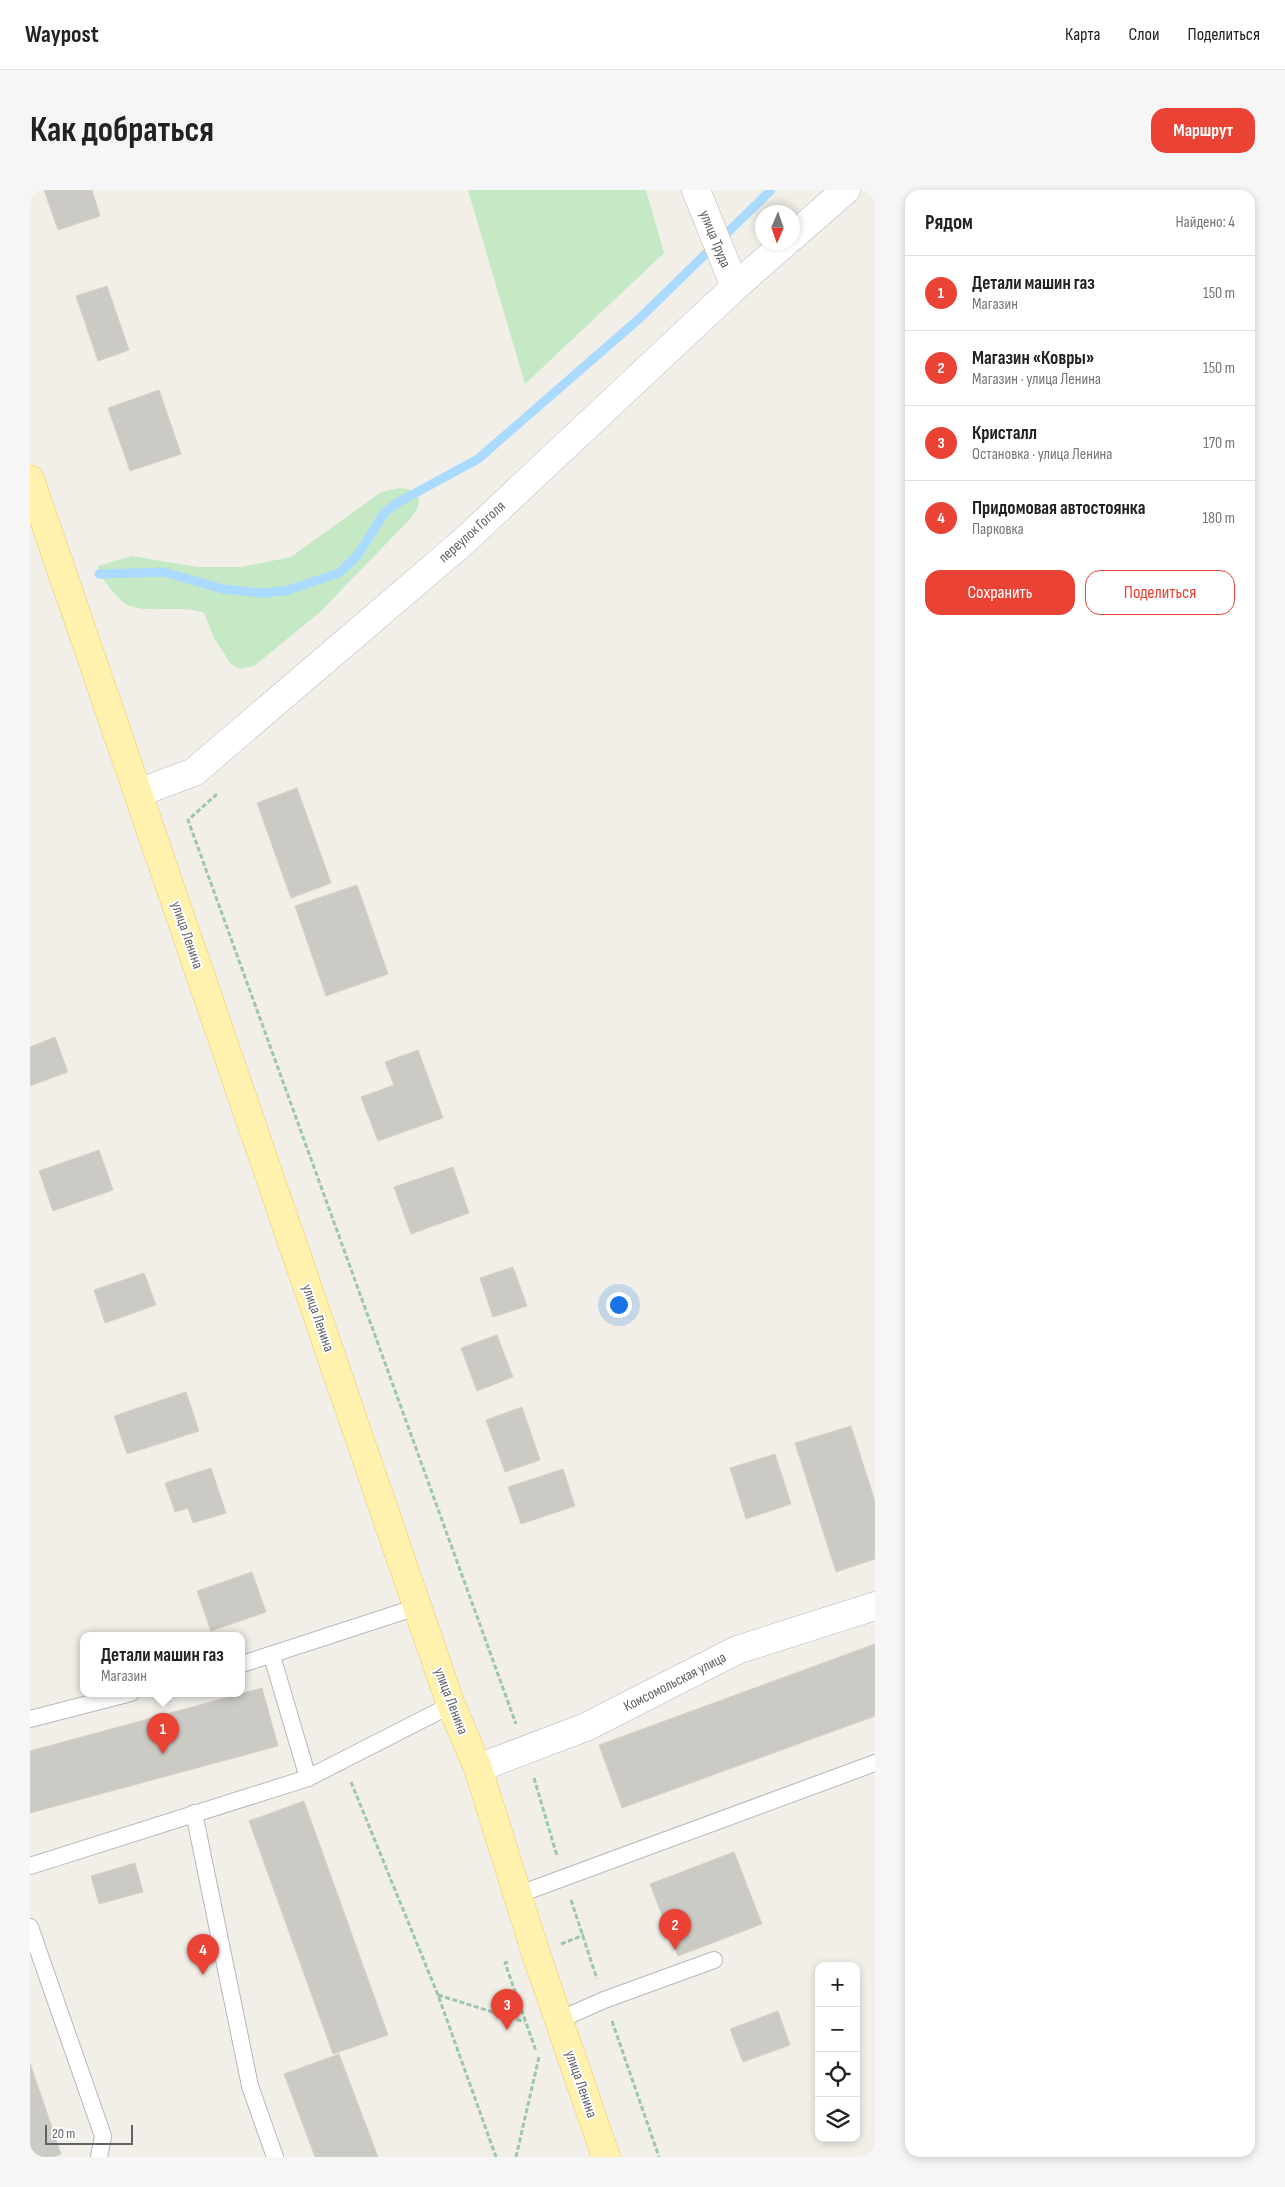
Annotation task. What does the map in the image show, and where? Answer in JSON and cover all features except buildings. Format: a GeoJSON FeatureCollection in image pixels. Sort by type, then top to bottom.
{"type":"FeatureCollection","features":[{"type":"Feature","properties":{"kind":"main road","name":"улица Труда"},"geometry":{"type":"LineString","coordinates":[[696,190],[735,287]]}},
{"type":"Feature","properties":{"kind":"main road"},"geometry":{"type":"LineString","coordinates":[[800,230],[846,190]]}},
{"type":"Feature","properties":{"kind":"main road","name":"переулок Гоголя"},"geometry":{"type":"LineString","coordinates":[[138,793],[194,772],[463,542],[777,250]]}},
{"type":"Feature","properties":{"kind":"main road","name":"улица Ленина"},"geometry":{"type":"LineString","coordinates":[[30,479],[451,1705],[478,1768],[517,1895],[606,2157]]}},
{"type":"Feature","properties":{"kind":"main road","name":"Комсомольская улица"},"geometry":{"type":"LineString","coordinates":[[478,1768],[586,1727],[738,1650],[875,1606]]}},
{"type":"Feature","properties":{"kind":"lane"},"geometry":{"type":"LineString","coordinates":[[245,1663],[272,1656],[417,1607]]}},
{"type":"Feature","properties":{"kind":"lane"},"geometry":{"type":"LineString","coordinates":[[272,1656],[308,1778]]}},
{"type":"Feature","properties":{"kind":"lane"},"geometry":{"type":"LineString","coordinates":[[30,1719],[115,1697]]}},
{"type":"Feature","properties":{"kind":"lane"},"geometry":{"type":"LineString","coordinates":[[30,1866],[308,1778],[341,1759],[451,1705]]}},
{"type":"Feature","properties":{"kind":"lane"},"geometry":{"type":"LineString","coordinates":[[517,1895],[875,1763]]}},
{"type":"Feature","properties":{"kind":"lane"},"geometry":{"type":"LineString","coordinates":[[194,1814],[250,2086],[276,2157]]}},
{"type":"Feature","properties":{"kind":"lane"},"geometry":{"type":"LineString","coordinates":[[30,1927],[103,2136],[99,2157]]}},
{"type":"Feature","properties":{"kind":"lane"},"geometry":{"type":"LineString","coordinates":[[559,2020],[604,2000],[714,1960]]}},
{"type":"Feature","properties":{"kind":"path"},"geometry":{"type":"LineString","coordinates":[[224,787],[188,820],[525,1750],[563,1877],[659,2157]]}},
{"type":"Feature","properties":{"kind":"path"},"geometry":{"type":"LineString","coordinates":[[341,1759],[438,1995],[496,2157]]}},
{"type":"Feature","properties":{"kind":"path"},"geometry":{"type":"LineString","coordinates":[[505,1963],[539,2059],[516,2157]]}},
{"type":"Feature","properties":{"kind":"path"},"geometry":{"type":"LineString","coordinates":[[438,1995],[526,2023]]}},
{"type":"Feature","properties":{"kind":"green space"},"geometry":{"type":"Polygon","coordinates":[[[468,190],[646,190],[664,253],[525,384],[468,190]]]}},
{"type":"Feature","properties":{"kind":"green space"},"geometry":{"type":"Polygon","coordinates":[[[400,488],[408,489],[419,498],[418,507],[411,518],[320,612],[254,666],[239,669],[231,664],[214,638],[204,613],[184,609],[131,607],[120,600],[98,573],[98,566],[132,556],[197,567],[241,567],[291,557],[381,492],[400,488]]]}},
{"type":"Feature","properties":{"kind":"waterway"},"geometry":{"type":"LineString","coordinates":[[99,574],[164,572],[223,589],[261,593],[285,591],[339,573],[357,556],[385,512],[397,503],[478,459],[641,317],[771,190]]}},
{"type":"Feature","properties":{"kind":"place","name":"Детали машин газ"},"geometry":{"type":"Point","coordinates":[163,1754]}},
{"type":"Feature","properties":{"kind":"place","name":"Магазин «Ковры»"},"geometry":{"type":"Point","coordinates":[675,1950]}},
{"type":"Feature","properties":{"kind":"place","name":"Придомовая автостоянка"},"geometry":{"type":"Point","coordinates":[203,1975]}},
{"type":"Feature","properties":{"kind":"place","name":"Кристалл"},"geometry":{"type":"Point","coordinates":[507,2030]}}]}
